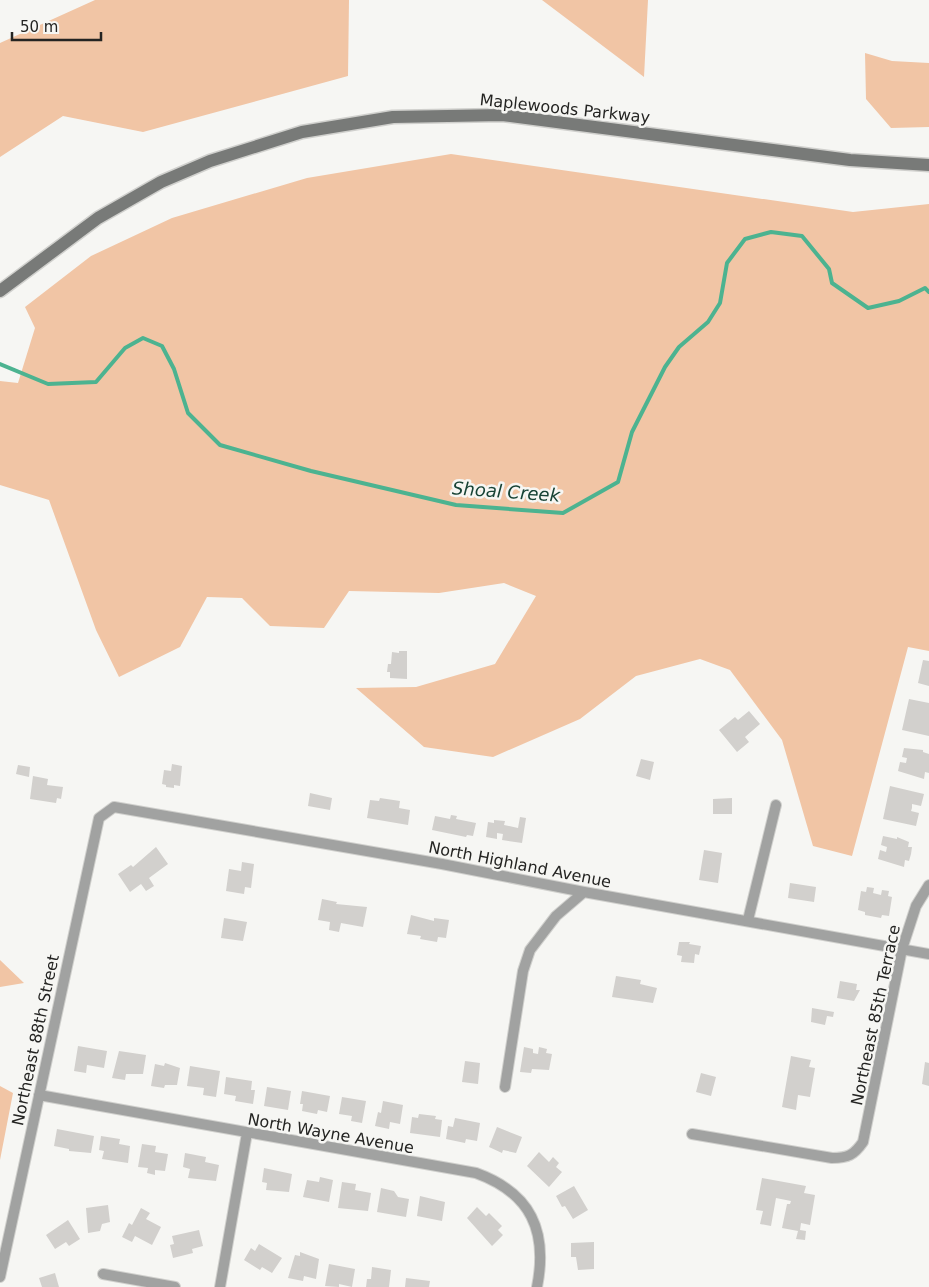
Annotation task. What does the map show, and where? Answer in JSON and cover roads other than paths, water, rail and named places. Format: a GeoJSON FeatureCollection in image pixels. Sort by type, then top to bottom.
{"type":"FeatureCollection","features":[{"type":"Feature","properties":{"kind":"main road","name":"Maplewoods Parkway"},"geometry":{"type":"LineString","coordinates":[[0,291],[98,218],[161,182],[210,161],[302,132],[393,117],[502,115],[850,160],[929,165]]}},
{"type":"Feature","properties":{"kind":"street"},"geometry":{"type":"LineString","coordinates":[[748,920],[776,805]]}},
{"type":"Feature","properties":{"kind":"street","name":"North Highland Avenue"},"geometry":{"type":"LineString","coordinates":[[106,812],[114,808],[128,808],[929,954]]}},
{"type":"Feature","properties":{"kind":"street","name":"Northeast 88th Street"},"geometry":{"type":"LineString","coordinates":[[0,1277],[88,864],[99,818],[106,812]]}},
{"type":"Feature","properties":{"kind":"street","name":"Northeast 85th Terrace"},"geometry":{"type":"LineString","coordinates":[[692,1134],[832,1158],[847,1158],[855,1154],[863,1142],[902,949],[916,906],[929,885]]}},
{"type":"Feature","properties":{"kind":"street"},"geometry":{"type":"LineString","coordinates":[[505,1087],[523,971],[530,950],[556,916],[584,892]]}},
{"type":"Feature","properties":{"kind":"street","name":"North Wayne Avenue"},"geometry":{"type":"LineString","coordinates":[[39,1095],[476,1174],[498,1182],[515,1194],[534,1219],[539,1237],[541,1256],[537,1287]]}},
{"type":"Feature","properties":{"kind":"street"},"geometry":{"type":"LineString","coordinates":[[220,1287],[247,1133]]}},
{"type":"Feature","properties":{"kind":"street"},"geometry":{"type":"LineString","coordinates":[[103,1274],[175,1287]]}},
{"type":"Feature","properties":{"kind":"waterway","name":"Shoal Creek"},"geometry":{"type":"LineString","coordinates":[[0,364],[48,384],[96,382],[125,348],[143,338],[162,346],[174,369],[188,413],[220,445],[311,471],[456,505],[563,513],[618,482],[632,432],[665,367],[679,347],[708,322],[720,303],[727,263],[745,239],[771,232],[802,236],[829,269],[832,283],[868,308],[899,301],[925,288],[929,292]]}}]}
